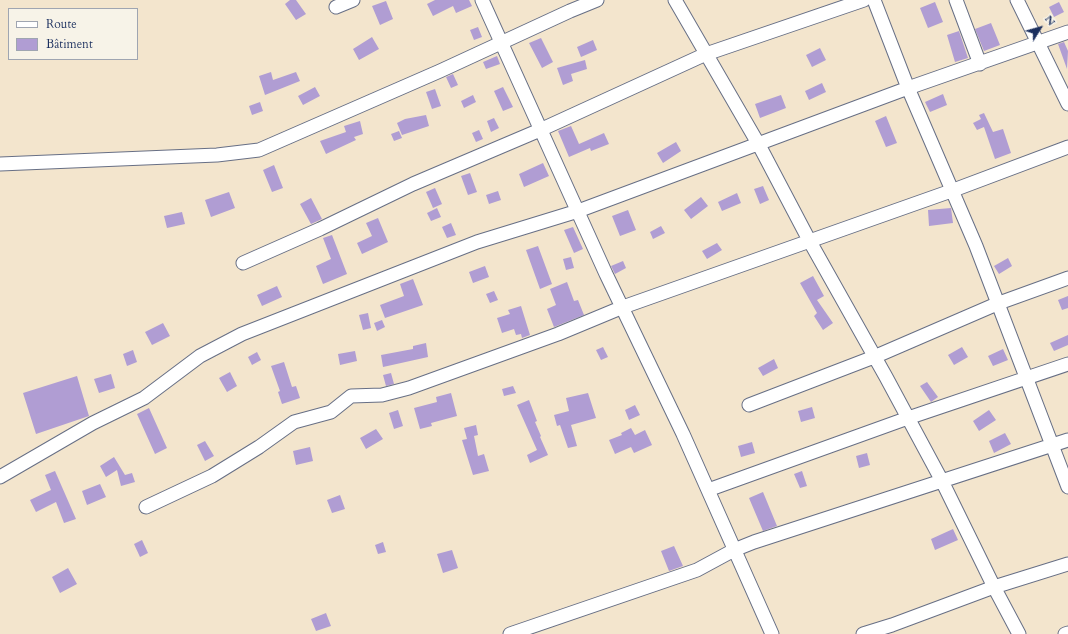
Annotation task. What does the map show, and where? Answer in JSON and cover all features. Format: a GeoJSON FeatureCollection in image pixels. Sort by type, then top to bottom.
{"type":"FeatureCollection","features":[{"type":"Feature","properties":{"kind":"street"},"geometry":{"type":"LineString","coordinates":[[336,7],[353,0]]}},
{"type":"Feature","properties":{"kind":"street"},"geometry":{"type":"LineString","coordinates":[[482,0],[540,130],[708,490],[772,634]]}},
{"type":"Feature","properties":{"kind":"street"},"geometry":{"type":"LineString","coordinates":[[0,164],[217,155],[259,150],[597,0]]}},
{"type":"Feature","properties":{"kind":"street"},"geometry":{"type":"LineString","coordinates":[[675,0],[759,144],[809,240],[908,418],[942,481],[994,587],[1019,634]]}},
{"type":"Feature","properties":{"kind":"street"},"geometry":{"type":"LineString","coordinates":[[243,263],[320,229],[413,184],[540,130],[706,54],[864,0]]}},
{"type":"Feature","properties":{"kind":"street"},"geometry":{"type":"LineString","coordinates":[[874,0],[908,88],[999,303],[1068,487]]}},
{"type":"Feature","properties":{"kind":"street"},"geometry":{"type":"LineString","coordinates":[[956,0],[980,64]]}},
{"type":"Feature","properties":{"kind":"street"},"geometry":{"type":"LineString","coordinates":[[1017,0],[1068,104]]}},
{"type":"Feature","properties":{"kind":"street"},"geometry":{"type":"LineString","coordinates":[[0,477],[93,423],[144,398],[200,356],[242,334],[477,242],[578,211],[908,88],[1068,32]]}},
{"type":"Feature","properties":{"kind":"street"},"geometry":{"type":"LineString","coordinates":[[146,507],[212,476],[259,447],[294,422],[331,412],[351,396],[382,395],[409,388],[558,334],[623,307],[951,191],[1068,147]]}},
{"type":"Feature","properties":{"kind":"street"},"geometry":{"type":"LineString","coordinates":[[749,405],[874,357],[999,303],[1068,278]]}},
{"type":"Feature","properties":{"kind":"street"},"geometry":{"type":"LineString","coordinates":[[708,490],[908,418],[1068,364]]}},
{"type":"Feature","properties":{"kind":"street"},"geometry":{"type":"LineString","coordinates":[[510,634],[697,570],[734,550],[1068,440]]}},
{"type":"Feature","properties":{"kind":"street"},"geometry":{"type":"LineString","coordinates":[[863,634],[892,625],[994,587],[1068,564]]}},
{"type":"Feature","properties":{"kind":"building"},"geometry":{"type":"Polygon","coordinates":[[[290,0],[296,0],[306,14],[296,20],[285,4],[290,0]]]}},
{"type":"Feature","properties":{"kind":"building"},"geometry":{"type":"Polygon","coordinates":[[[435,0],[469,0],[472,6],[456,13],[453,6],[433,16],[427,4],[435,0]]]}},
{"type":"Feature","properties":{"kind":"building"},"geometry":{"type":"Polygon","coordinates":[[[386,1],[393,19],[380,25],[372,6],[386,1]]]}},
{"type":"Feature","properties":{"kind":"building"},"geometry":{"type":"Polygon","coordinates":[[[935,2],[943,22],[928,28],[920,8],[935,2]]]}},
{"type":"Feature","properties":{"kind":"building"},"geometry":{"type":"Polygon","coordinates":[[[1059,2],[1064,12],[1054,17],[1049,7],[1059,2]]]}},
{"type":"Feature","properties":{"kind":"building"},"geometry":{"type":"Polygon","coordinates":[[[991,23],[1000,45],[984,51],[975,29],[991,23]]]}},
{"type":"Feature","properties":{"kind":"building"},"geometry":{"type":"Polygon","coordinates":[[[478,27],[482,37],[474,40],[470,30],[478,27]]]}},
{"type":"Feature","properties":{"kind":"building"},"geometry":{"type":"Polygon","coordinates":[[[959,31],[968,58],[955,62],[947,35],[959,31]]]}},
{"type":"Feature","properties":{"kind":"building"},"geometry":{"type":"Polygon","coordinates":[[[372,37],[379,49],[359,60],[353,49],[372,37]]]}},
{"type":"Feature","properties":{"kind":"building"},"geometry":{"type":"Polygon","coordinates":[[[541,38],[553,62],[542,68],[529,43],[541,38]]]}},
{"type":"Feature","properties":{"kind":"building"},"geometry":{"type":"Polygon","coordinates":[[[593,40],[597,50],[581,57],[577,47],[593,40]]]}},
{"type":"Feature","properties":{"kind":"building"},"geometry":{"type":"Polygon","coordinates":[[[1064,42],[1068,51],[1067,69],[1058,44],[1064,42]]]}},
{"type":"Feature","properties":{"kind":"building"},"geometry":{"type":"Polygon","coordinates":[[[820,48],[826,60],[812,67],[806,55],[820,48]]]}},
{"type":"Feature","properties":{"kind":"building"},"geometry":{"type":"Polygon","coordinates":[[[497,56],[500,64],[486,69],[483,62],[497,56]]]}},
{"type":"Feature","properties":{"kind":"building"},"geometry":{"type":"Polygon","coordinates":[[[585,60],[587,69],[571,74],[573,81],[563,85],[557,68],[585,60]]]}},
{"type":"Feature","properties":{"kind":"building"},"geometry":{"type":"Polygon","coordinates":[[[271,72],[273,80],[296,72],[300,81],[265,95],[259,76],[271,72]]]}},
{"type":"Feature","properties":{"kind":"building"},"geometry":{"type":"Polygon","coordinates":[[[453,74],[458,85],[451,88],[446,77],[453,74]]]}},
{"type":"Feature","properties":{"kind":"building"},"geometry":{"type":"Polygon","coordinates":[[[822,83],[826,92],[809,100],[805,91],[822,83]]]}},
{"type":"Feature","properties":{"kind":"building"},"geometry":{"type":"Polygon","coordinates":[[[315,87],[320,96],[303,105],[298,96],[315,87]]]}},
{"type":"Feature","properties":{"kind":"building"},"geometry":{"type":"Polygon","coordinates":[[[503,87],[513,107],[503,111],[494,91],[503,87]]]}},
{"type":"Feature","properties":{"kind":"building"},"geometry":{"type":"Polygon","coordinates":[[[435,89],[441,106],[432,109],[426,92],[435,89]]]}},
{"type":"Feature","properties":{"kind":"building"},"geometry":{"type":"Polygon","coordinates":[[[943,94],[947,105],[930,112],[925,102],[943,94]]]}},
{"type":"Feature","properties":{"kind":"building"},"geometry":{"type":"Polygon","coordinates":[[[473,95],[476,102],[464,108],[461,101],[473,95]]]}},
{"type":"Feature","properties":{"kind":"building"},"geometry":{"type":"Polygon","coordinates":[[[781,95],[786,108],[760,118],[755,104],[781,95]]]}},
{"type":"Feature","properties":{"kind":"building"},"geometry":{"type":"Polygon","coordinates":[[[260,102],[263,111],[252,115],[249,106],[260,102]]]}},
{"type":"Feature","properties":{"kind":"building"},"geometry":{"type":"Polygon","coordinates":[[[984,113],[993,132],[1003,129],[1011,153],[995,159],[984,127],[977,130],[973,123],[981,119],[979,115],[984,113]]]}},
{"type":"Feature","properties":{"kind":"building"},"geometry":{"type":"Polygon","coordinates":[[[426,115],[429,126],[402,135],[397,123],[405,119],[426,115]]]}},
{"type":"Feature","properties":{"kind":"building"},"geometry":{"type":"Polygon","coordinates":[[[886,116],[897,143],[886,147],[875,121],[886,116]]]}},
{"type":"Feature","properties":{"kind":"building"},"geometry":{"type":"Polygon","coordinates":[[[494,118],[499,128],[491,132],[487,121],[494,118]]]}},
{"type":"Feature","properties":{"kind":"building"},"geometry":{"type":"Polygon","coordinates":[[[360,121],[363,134],[354,137],[356,140],[326,154],[320,141],[346,132],[344,126],[360,121]]]}},
{"type":"Feature","properties":{"kind":"building"},"geometry":{"type":"Polygon","coordinates":[[[571,126],[579,144],[604,133],[609,144],[591,151],[590,148],[569,157],[558,131],[571,126]]]}},
{"type":"Feature","properties":{"kind":"building"},"geometry":{"type":"Polygon","coordinates":[[[479,130],[483,139],[476,142],[472,133],[479,130]]]}},
{"type":"Feature","properties":{"kind":"building"},"geometry":{"type":"Polygon","coordinates":[[[399,131],[402,138],[394,141],[391,134],[399,131]]]}},
{"type":"Feature","properties":{"kind":"building"},"geometry":{"type":"Polygon","coordinates":[[[676,142],[681,151],[663,163],[657,153],[676,142]]]}},
{"type":"Feature","properties":{"kind":"building"},"geometry":{"type":"Polygon","coordinates":[[[543,163],[549,176],[524,187],[519,174],[543,163]]]}},
{"type":"Feature","properties":{"kind":"building"},"geometry":{"type":"Polygon","coordinates":[[[274,165],[283,188],[272,192],[263,170],[274,165]]]}},
{"type":"Feature","properties":{"kind":"building"},"geometry":{"type":"Polygon","coordinates":[[[470,173],[477,192],[468,195],[461,176],[470,173]]]}},
{"type":"Feature","properties":{"kind":"building"},"geometry":{"type":"Polygon","coordinates":[[[763,186],[769,200],[760,204],[754,189],[763,186]]]}},
{"type":"Feature","properties":{"kind":"building"},"geometry":{"type":"Polygon","coordinates":[[[435,188],[442,204],[433,208],[426,192],[435,188]]]}},
{"type":"Feature","properties":{"kind":"building"},"geometry":{"type":"Polygon","coordinates":[[[498,191],[501,200],[489,204],[486,195],[498,191]]]}},
{"type":"Feature","properties":{"kind":"building"},"geometry":{"type":"Polygon","coordinates":[[[229,192],[235,208],[211,217],[205,200],[229,192]]]}},
{"type":"Feature","properties":{"kind":"building"},"geometry":{"type":"Polygon","coordinates":[[[737,193],[741,203],[722,211],[718,202],[737,193]]]}},
{"type":"Feature","properties":{"kind":"building"},"geometry":{"type":"Polygon","coordinates":[[[701,197],[708,206],[691,219],[684,210],[701,197]]]}},
{"type":"Feature","properties":{"kind":"building"},"geometry":{"type":"Polygon","coordinates":[[[311,198],[322,219],[311,224],[300,204],[311,198]]]}},
{"type":"Feature","properties":{"kind":"building"},"geometry":{"type":"Polygon","coordinates":[[[437,208],[441,217],[431,221],[427,213],[437,208]]]}},
{"type":"Feature","properties":{"kind":"building"},"geometry":{"type":"Polygon","coordinates":[[[951,208],[953,223],[929,226],[928,210],[951,208]]]}},
{"type":"Feature","properties":{"kind":"building"},"geometry":{"type":"Polygon","coordinates":[[[628,210],[636,230],[620,236],[612,216],[628,210]]]}},
{"type":"Feature","properties":{"kind":"building"},"geometry":{"type":"Polygon","coordinates":[[[182,212],[185,224],[167,228],[164,216],[182,212]]]}},
{"type":"Feature","properties":{"kind":"building"},"geometry":{"type":"Polygon","coordinates":[[[378,218],[388,242],[362,254],[357,243],[372,236],[366,223],[378,218]]]}},
{"type":"Feature","properties":{"kind":"building"},"geometry":{"type":"Polygon","coordinates":[[[451,223],[456,235],[447,238],[442,227],[451,223]]]}},
{"type":"Feature","properties":{"kind":"building"},"geometry":{"type":"Polygon","coordinates":[[[661,226],[665,233],[653,239],[650,232],[661,226]]]}},
{"type":"Feature","properties":{"kind":"building"},"geometry":{"type":"Polygon","coordinates":[[[573,227],[583,249],[574,253],[564,230],[573,227]]]}},
{"type":"Feature","properties":{"kind":"building"},"geometry":{"type":"Polygon","coordinates":[[[332,235],[347,274],[323,284],[316,266],[331,259],[323,238],[332,235]]]}},
{"type":"Feature","properties":{"kind":"building"},"geometry":{"type":"Polygon","coordinates":[[[717,243],[722,250],[707,259],[702,251],[717,243]]]}},
{"type":"Feature","properties":{"kind":"building"},"geometry":{"type":"Polygon","coordinates":[[[538,246],[552,284],[540,289],[526,250],[538,246]]]}},
{"type":"Feature","properties":{"kind":"building"},"geometry":{"type":"Polygon","coordinates":[[[571,257],[574,268],[566,270],[563,259],[571,257]]]}},
{"type":"Feature","properties":{"kind":"building"},"geometry":{"type":"Polygon","coordinates":[[[1008,258],[1012,266],[999,274],[994,266],[1008,258]]]}},
{"type":"Feature","properties":{"kind":"building"},"geometry":{"type":"Polygon","coordinates":[[[623,261],[626,268],[615,274],[611,266],[623,261]]]}},
{"type":"Feature","properties":{"kind":"building"},"geometry":{"type":"Polygon","coordinates":[[[485,266],[489,277],[473,283],[469,272],[485,266]]]}},
{"type":"Feature","properties":{"kind":"building"},"geometry":{"type":"Polygon","coordinates":[[[813,276],[824,296],[817,300],[833,323],[823,330],[814,316],[817,313],[800,283],[813,276]]]}},
{"type":"Feature","properties":{"kind":"building"},"geometry":{"type":"Polygon","coordinates":[[[413,279],[423,305],[385,318],[380,305],[404,296],[400,284],[413,279]]]}},
{"type":"Feature","properties":{"kind":"building"},"geometry":{"type":"Polygon","coordinates":[[[567,282],[574,301],[578,300],[584,315],[554,327],[547,309],[556,305],[550,289],[567,282]]]}},
{"type":"Feature","properties":{"kind":"building"},"geometry":{"type":"Polygon","coordinates":[[[277,286],[282,297],[262,306],[257,295],[277,286]]]}},
{"type":"Feature","properties":{"kind":"building"},"geometry":{"type":"Polygon","coordinates":[[[494,291],[498,300],[490,303],[486,294],[494,291]]]}},
{"type":"Feature","properties":{"kind":"building"},"geometry":{"type":"Polygon","coordinates":[[[1068,296],[1068,308],[1062,310],[1058,300],[1068,296]]]}},
{"type":"Feature","properties":{"kind":"building"},"geometry":{"type":"Polygon","coordinates":[[[521,306],[530,335],[522,338],[521,334],[516,335],[514,329],[502,333],[497,318],[510,314],[508,310],[521,306]]]}},
{"type":"Feature","properties":{"kind":"building"},"geometry":{"type":"Polygon","coordinates":[[[368,313],[371,328],[363,330],[359,315],[368,313]]]}},
{"type":"Feature","properties":{"kind":"building"},"geometry":{"type":"Polygon","coordinates":[[[382,320],[385,327],[377,331],[374,323],[382,320]]]}},
{"type":"Feature","properties":{"kind":"building"},"geometry":{"type":"Polygon","coordinates":[[[163,323],[170,336],[152,345],[145,332],[163,323]]]}},
{"type":"Feature","properties":{"kind":"building"},"geometry":{"type":"Polygon","coordinates":[[[1068,335],[1068,345],[1054,351],[1050,343],[1068,335]]]}},
{"type":"Feature","properties":{"kind":"building"},"geometry":{"type":"Polygon","coordinates":[[[426,343],[428,357],[383,367],[381,355],[413,349],[413,346],[426,343]]]}},
{"type":"Feature","properties":{"kind":"building"},"geometry":{"type":"Polygon","coordinates":[[[603,347],[608,357],[601,360],[596,350],[603,347]]]}},
{"type":"Feature","properties":{"kind":"building"},"geometry":{"type":"Polygon","coordinates":[[[962,347],[968,357],[954,365],[948,355],[962,347]]]}},
{"type":"Feature","properties":{"kind":"building"},"geometry":{"type":"Polygon","coordinates":[[[1003,349],[1008,360],[993,366],[988,356],[1003,349]]]}},
{"type":"Feature","properties":{"kind":"building"},"geometry":{"type":"Polygon","coordinates":[[[133,350],[137,362],[127,366],[123,354],[133,350]]]}},
{"type":"Feature","properties":{"kind":"building"},"geometry":{"type":"Polygon","coordinates":[[[355,351],[357,361],[340,365],[338,354],[355,351]]]}},
{"type":"Feature","properties":{"kind":"building"},"geometry":{"type":"Polygon","coordinates":[[[257,352],[261,360],[252,365],[248,357],[257,352]]]}},
{"type":"Feature","properties":{"kind":"building"},"geometry":{"type":"Polygon","coordinates":[[[774,359],[778,368],[763,376],[758,368],[774,359]]]}},
{"type":"Feature","properties":{"kind":"building"},"geometry":{"type":"Polygon","coordinates":[[[284,362],[292,387],[296,386],[300,398],[282,404],[278,392],[280,391],[271,366],[284,362]]]}},
{"type":"Feature","properties":{"kind":"building"},"geometry":{"type":"Polygon","coordinates":[[[230,372],[237,386],[227,392],[219,378],[230,372]]]}},
{"type":"Feature","properties":{"kind":"building"},"geometry":{"type":"Polygon","coordinates":[[[391,373],[394,384],[386,386],[383,375],[391,373]]]}},
{"type":"Feature","properties":{"kind":"building"},"geometry":{"type":"Polygon","coordinates":[[[111,374],[115,388],[99,393],[94,379],[111,374]]]}},
{"type":"Feature","properties":{"kind":"building"},"geometry":{"type":"Polygon","coordinates":[[[77,376],[89,416],[36,434],[23,393],[77,376]]]}},
{"type":"Feature","properties":{"kind":"building"},"geometry":{"type":"Polygon","coordinates":[[[927,382],[938,397],[931,402],[920,386],[927,382]]]}},
{"type":"Feature","properties":{"kind":"building"},"geometry":{"type":"Polygon","coordinates":[[[513,386],[516,393],[504,396],[502,389],[513,386]]]}},
{"type":"Feature","properties":{"kind":"building"},"geometry":{"type":"Polygon","coordinates":[[[451,393],[457,416],[431,423],[432,426],[420,429],[414,408],[437,402],[436,397],[451,393]]]}},
{"type":"Feature","properties":{"kind":"building"},"geometry":{"type":"Polygon","coordinates":[[[588,393],[596,418],[571,425],[577,446],[568,448],[560,425],[557,426],[554,415],[569,411],[566,398],[588,393]]]}},
{"type":"Feature","properties":{"kind":"building"},"geometry":{"type":"Polygon","coordinates":[[[529,400],[537,421],[535,422],[541,436],[540,437],[548,455],[530,463],[527,455],[537,450],[517,405],[529,400]]]}},
{"type":"Feature","properties":{"kind":"building"},"geometry":{"type":"Polygon","coordinates":[[[635,405],[640,415],[629,420],[625,410],[635,405]]]}},
{"type":"Feature","properties":{"kind":"building"},"geometry":{"type":"Polygon","coordinates":[[[812,407],[815,418],[801,422],[798,411],[812,407]]]}},
{"type":"Feature","properties":{"kind":"building"},"geometry":{"type":"Polygon","coordinates":[[[149,408],[167,448],[155,454],[137,414],[149,408]]]}},
{"type":"Feature","properties":{"kind":"building"},"geometry":{"type":"Polygon","coordinates":[[[398,410],[403,426],[394,429],[389,413],[398,410]]]}},
{"type":"Feature","properties":{"kind":"building"},"geometry":{"type":"Polygon","coordinates":[[[989,410],[996,420],[979,431],[973,421],[989,410]]]}},
{"type":"Feature","properties":{"kind":"building"},"geometry":{"type":"Polygon","coordinates":[[[476,425],[478,435],[474,436],[478,456],[484,454],[489,471],[473,475],[462,440],[467,439],[464,428],[476,425]]]}},
{"type":"Feature","properties":{"kind":"building"},"geometry":{"type":"Polygon","coordinates":[[[631,428],[635,435],[645,430],[652,445],[634,453],[631,447],[615,454],[609,440],[622,435],[621,433],[631,428]]]}},
{"type":"Feature","properties":{"kind":"building"},"geometry":{"type":"Polygon","coordinates":[[[376,429],[383,439],[366,449],[360,438],[376,429]]]}},
{"type":"Feature","properties":{"kind":"building"},"geometry":{"type":"Polygon","coordinates":[[[1005,433],[1011,444],[994,453],[989,441],[1005,433]]]}},
{"type":"Feature","properties":{"kind":"building"},"geometry":{"type":"Polygon","coordinates":[[[205,441],[214,456],[205,461],[197,445],[205,441]]]}},
{"type":"Feature","properties":{"kind":"building"},"geometry":{"type":"Polygon","coordinates":[[[752,442],[755,453],[741,457],[738,446],[752,442]]]}},
{"type":"Feature","properties":{"kind":"building"},"geometry":{"type":"Polygon","coordinates":[[[310,447],[313,461],[296,465],[293,451],[310,447]]]}},
{"type":"Feature","properties":{"kind":"building"},"geometry":{"type":"Polygon","coordinates":[[[867,453],[870,465],[859,468],[856,456],[867,453]]]}},
{"type":"Feature","properties":{"kind":"building"},"geometry":{"type":"Polygon","coordinates":[[[114,457],[125,475],[132,473],[135,482],[121,486],[117,470],[106,477],[100,466],[114,457]]]}},
{"type":"Feature","properties":{"kind":"building"},"geometry":{"type":"Polygon","coordinates":[[[55,471],[76,519],[64,523],[56,502],[36,512],[30,500],[51,490],[45,475],[55,471]]]}},
{"type":"Feature","properties":{"kind":"building"},"geometry":{"type":"Polygon","coordinates":[[[802,471],[807,486],[800,488],[794,474],[802,471]]]}},
{"type":"Feature","properties":{"kind":"building"},"geometry":{"type":"Polygon","coordinates":[[[100,484],[106,497],[87,505],[82,491],[100,484]]]}},
{"type":"Feature","properties":{"kind":"building"},"geometry":{"type":"Polygon","coordinates":[[[763,492],[777,526],[763,531],[749,498],[763,492]]]}},
{"type":"Feature","properties":{"kind":"building"},"geometry":{"type":"Polygon","coordinates":[[[340,495],[345,509],[332,513],[327,500],[340,495]]]}},
{"type":"Feature","properties":{"kind":"building"},"geometry":{"type":"Polygon","coordinates":[[[953,529],[958,540],[935,550],[931,539],[953,529]]]}},
{"type":"Feature","properties":{"kind":"building"},"geometry":{"type":"Polygon","coordinates":[[[142,540],[148,553],[140,557],[134,544],[142,540]]]}},
{"type":"Feature","properties":{"kind":"building"},"geometry":{"type":"Polygon","coordinates":[[[383,542],[386,552],[378,554],[375,545],[383,542]]]}},
{"type":"Feature","properties":{"kind":"building"},"geometry":{"type":"Polygon","coordinates":[[[674,546],[683,566],[669,571],[661,551],[674,546]]]}},
{"type":"Feature","properties":{"kind":"building"},"geometry":{"type":"Polygon","coordinates":[[[452,550],[458,568],[443,573],[437,554],[452,550]]]}},
{"type":"Feature","properties":{"kind":"building"},"geometry":{"type":"Polygon","coordinates":[[[68,568],[77,584],[60,593],[52,577],[68,568]]]}},
{"type":"Feature","properties":{"kind":"building"},"geometry":{"type":"Polygon","coordinates":[[[326,613],[331,626],[316,631],[311,619],[326,613]]]}}]}
